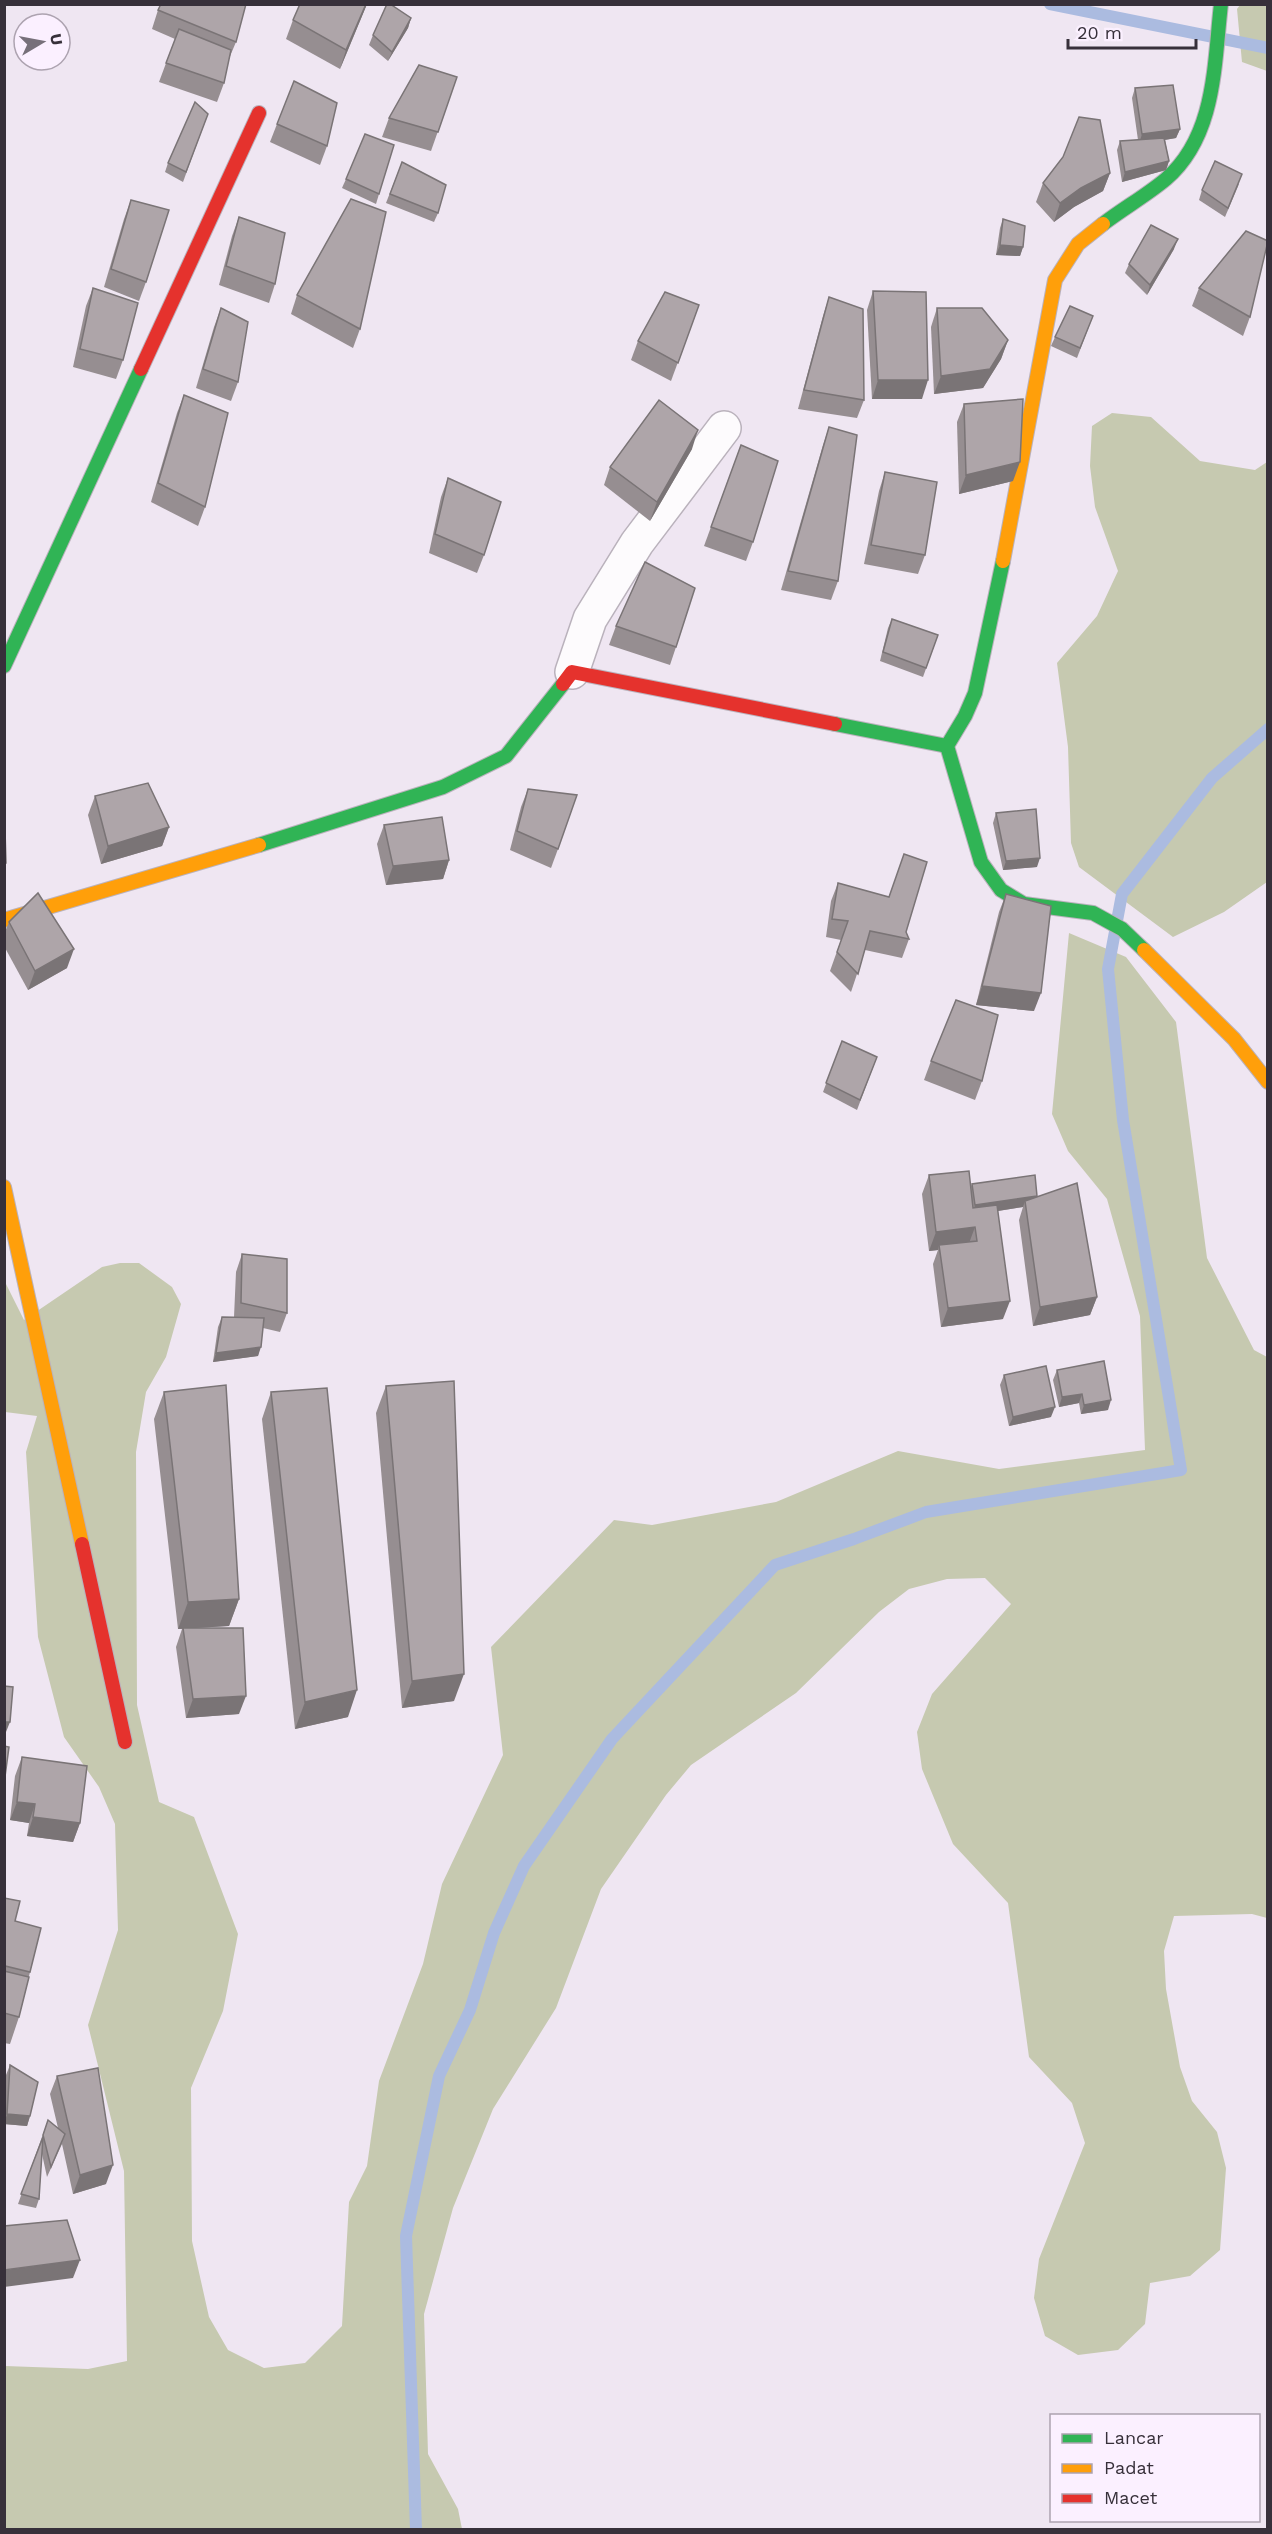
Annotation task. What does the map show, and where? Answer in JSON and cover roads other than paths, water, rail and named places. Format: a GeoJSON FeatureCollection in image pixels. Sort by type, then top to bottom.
{"type":"FeatureCollection","features":[{"type":"Feature","properties":{"kind":"street"},"geometry":{"type":"LineString","coordinates":[[1221,4],[1209,103],[1186,158],[1166,179],[1129,204],[1078,244],[1061,267],[1055,280],[1012,516],[975,693],[965,716],[947,746],[981,862],[1001,890],[1024,904],[1093,913],[1122,929],[1234,1039],[1268,1082]]}},
{"type":"Feature","properties":{"kind":"street"},"geometry":{"type":"LineString","coordinates":[[4,666],[260,113]]}},
{"type":"Feature","properties":{"kind":"street"},"geometry":{"type":"LineString","coordinates":[[4,920],[316,828],[443,787],[506,756],[572,672],[590,619],[637,543],[724,428]]}},
{"type":"Feature","properties":{"kind":"street"},"geometry":{"type":"LineString","coordinates":[[572,672],[947,746]]}},
{"type":"Feature","properties":{"kind":"street"},"geometry":{"type":"LineString","coordinates":[[4,1188],[124,1742]]}},
{"type":"Feature","properties":{"kind":"waterway"},"geometry":{"type":"LineString","coordinates":[[1050,4],[1268,48]]}},
{"type":"Feature","properties":{"kind":"waterway"},"geometry":{"type":"LineString","coordinates":[[416,2530],[406,2236],[439,2076],[470,2010],[494,1933],[524,1866],[612,1739],[775,1565],[926,1512],[1181,1470],[1123,1120],[1108,969],[1122,894],[1212,778],[1268,729]]}}]}
